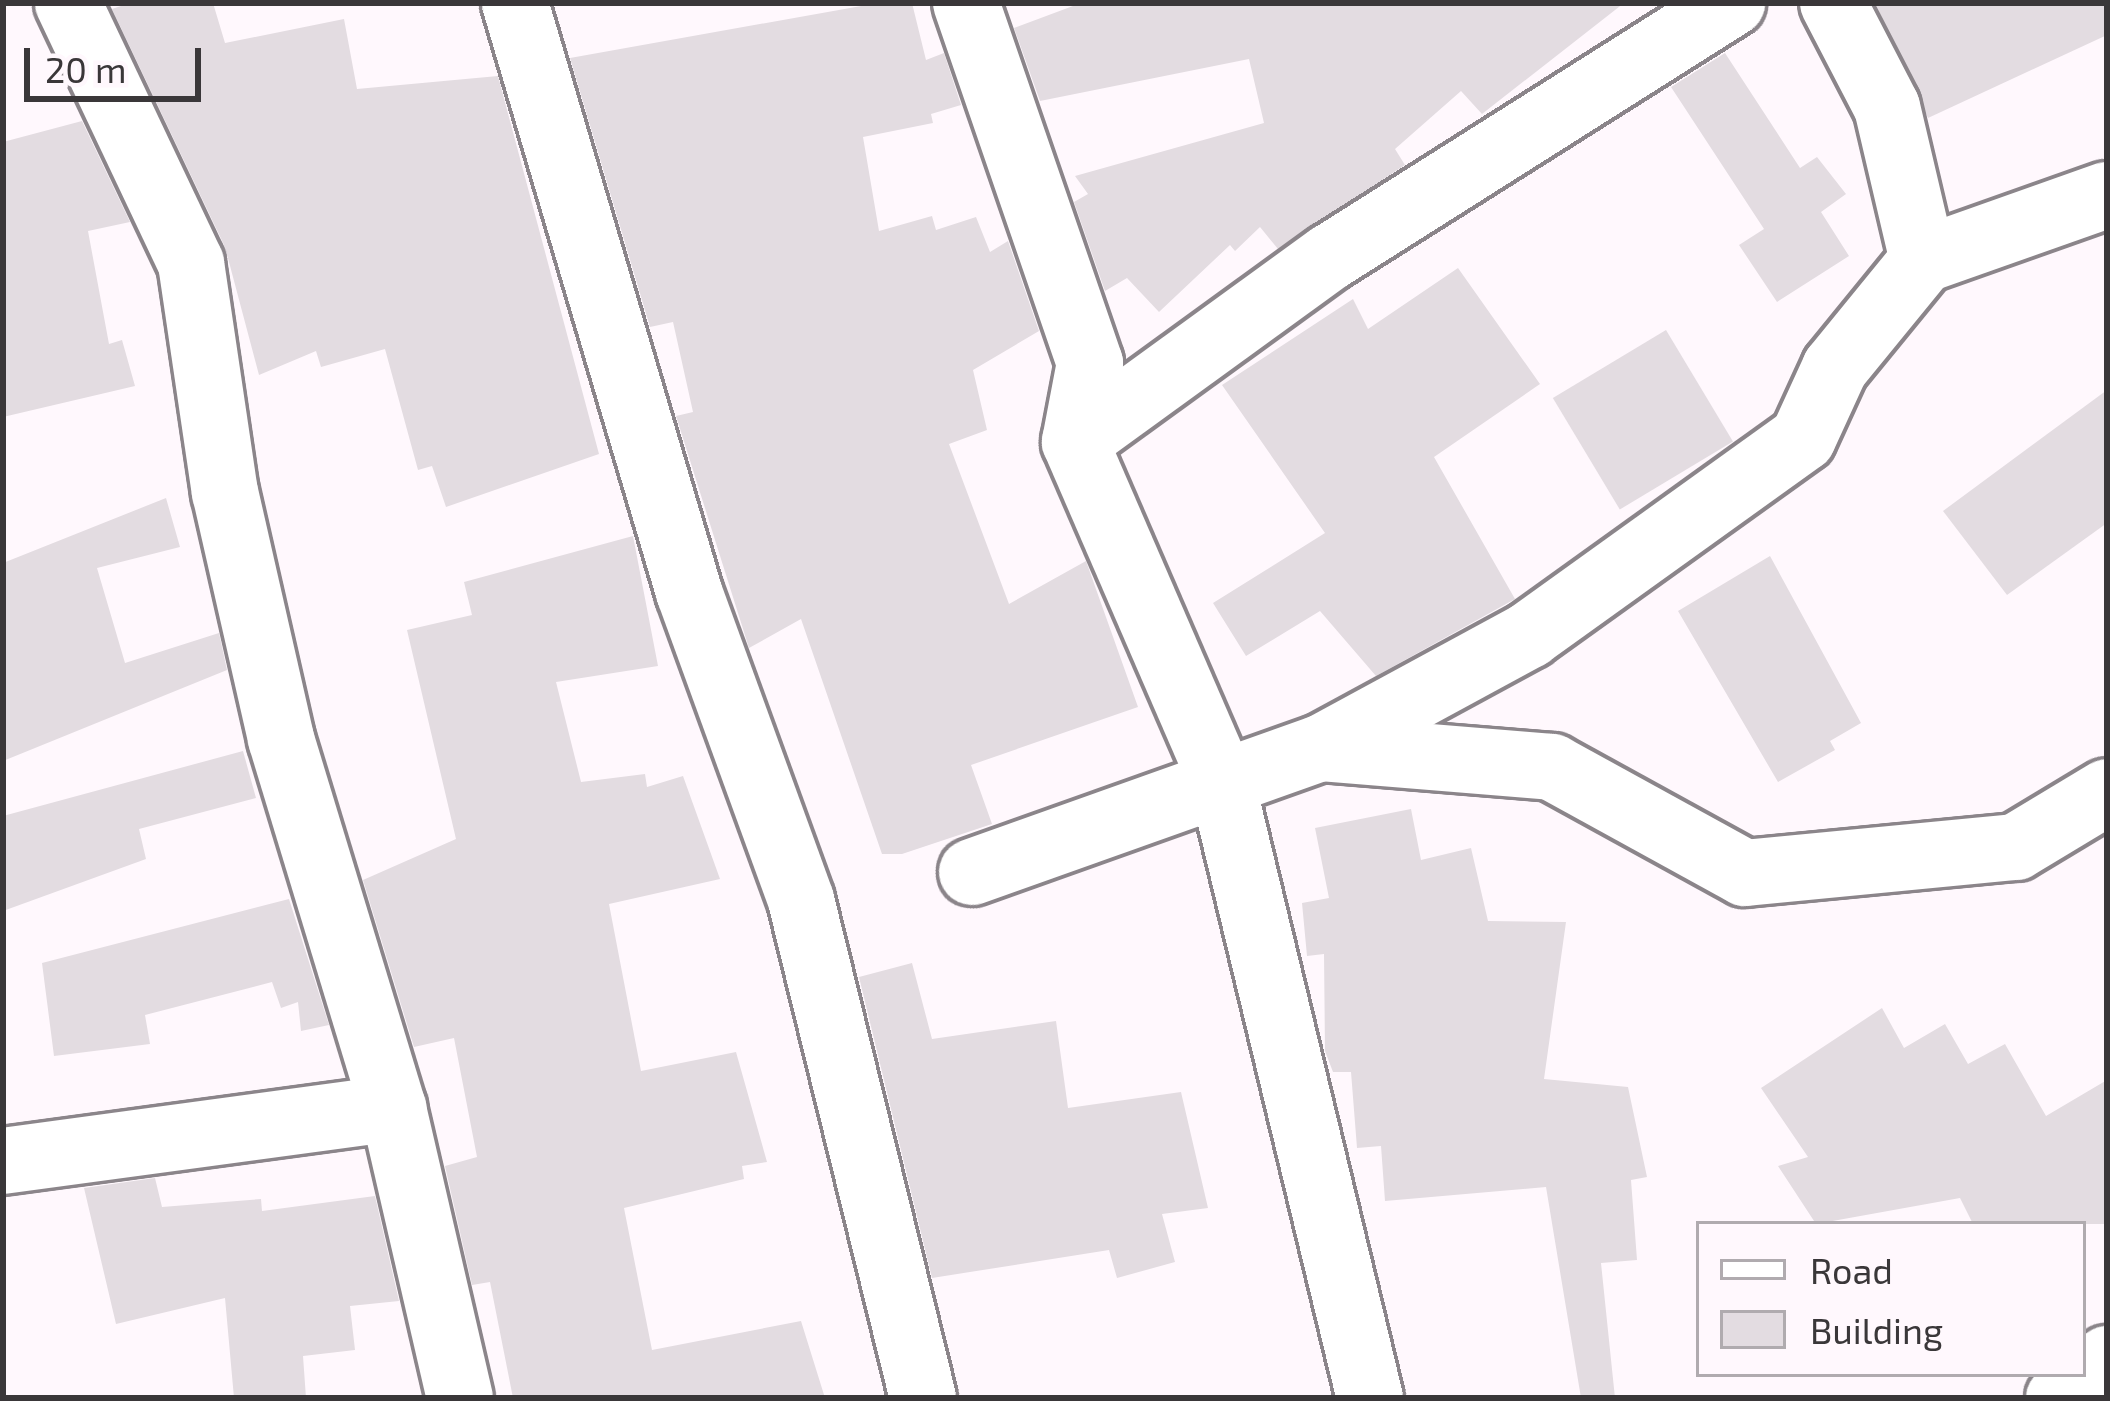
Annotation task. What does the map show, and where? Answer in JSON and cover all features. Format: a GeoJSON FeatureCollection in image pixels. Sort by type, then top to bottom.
{"type":"FeatureCollection","features":[{"type":"Feature","properties":{"kind":"street"},"geometry":{"type":"LineString","coordinates":[[68,3],[191,263],[225,492],[281,739],[393,1108],[460,1398]]}},
{"type":"Feature","properties":{"kind":"street"},"geometry":{"type":"LineString","coordinates":[[515,3],[689,592],[800,900],[923,1398]]}},
{"type":"Feature","properties":{"kind":"street"},"geometry":{"type":"LineString","coordinates":[[966,3],[1090,363],[1075,442],[1222,779],[1370,1398]]}},
{"type":"Feature","properties":{"kind":"street"},"geometry":{"type":"LineString","coordinates":[[1075,442],[1330,257],[1732,3]]}},
{"type":"Feature","properties":{"kind":"street"},"geometry":{"type":"LineString","coordinates":[[1833,3],[1887,107],[1923,260]]}},
{"type":"Feature","properties":{"kind":"street"},"geometry":{"type":"LineString","coordinates":[[972,872],[1222,779],[1321,748],[1529,635],[1803,438],[1835,368],[1923,260],[2107,195]]}},
{"type":"Feature","properties":{"kind":"street"},"geometry":{"type":"LineString","coordinates":[[1321,748],[1552,767],[1745,873],[2016,847],[2107,792]]}},
{"type":"Feature","properties":{"kind":"street"},"geometry":{"type":"LineString","coordinates":[[3,1161],[393,1108]]}},
{"type":"Feature","properties":{"kind":"street"},"geometry":{"type":"LineString","coordinates":[[2059,1398],[2086,1377]]}},
{"type":"Feature","properties":{"kind":"building"},"geometry":{"type":"Polygon","coordinates":[[[130,3],[213,3],[225,43],[344,19],[357,89],[498,76],[599,454],[446,507],[432,466],[418,470],[385,349],[321,367],[316,351],[259,375],[225,247],[112,9],[130,3]]]}},
{"type":"Feature","properties":{"kind":"building"},"geometry":{"type":"Polygon","coordinates":[[[878,3],[912,3],[926,60],[944,53],[961,105],[931,114],[933,123],[863,137],[879,231],[932,216],[936,230],[976,217],[990,252],[1008,241],[1039,331],[973,370],[987,430],[949,444],[1009,604],[1086,561],[1138,707],[971,765],[992,824],[902,854],[882,854],[801,619],[749,648],[676,416],[693,412],[673,322],[650,327],[570,58],[878,3]]]}},
{"type":"Feature","properties":{"kind":"building"},"geometry":{"type":"Polygon","coordinates":[[[1081,3],[1624,3],[1482,114],[1461,91],[1395,149],[1405,165],[1278,249],[1260,227],[1235,251],[1230,245],[1159,312],[1127,278],[1105,291],[1074,202],[1088,194],[1075,176],[1264,123],[1249,59],[1040,101],[1014,28],[1081,3]]]}},
{"type":"Feature","properties":{"kind":"building"},"geometry":{"type":"Polygon","coordinates":[[[1875,3],[2107,3],[2107,35],[1928,118],[1875,3]]]}},
{"type":"Feature","properties":{"kind":"building"},"geometry":{"type":"Polygon","coordinates":[[[1725,53],[1800,168],[1817,157],[1846,194],[1821,212],[1849,256],[1777,302],[1739,245],[1764,229],[1671,87],[1725,53]]]}},
{"type":"Feature","properties":{"kind":"building"},"geometry":{"type":"Polygon","coordinates":[[[82,121],[130,222],[88,231],[109,344],[122,340],[135,386],[3,417],[3,142],[82,121]]]}},
{"type":"Feature","properties":{"kind":"building"},"geometry":{"type":"Polygon","coordinates":[[[1458,268],[1540,384],[1434,457],[1515,599],[1376,676],[1320,611],[1246,656],[1213,603],[1325,533],[1222,385],[1353,299],[1368,329],[1458,268]]]}},
{"type":"Feature","properties":{"kind":"building"},"geometry":{"type":"Polygon","coordinates":[[[1666,330],[1733,441],[1620,509],[1553,398],[1666,330]]]}},
{"type":"Feature","properties":{"kind":"building"},"geometry":{"type":"Polygon","coordinates":[[[2107,390],[2107,523],[2007,595],[1943,511],[2107,390]]]}},
{"type":"Feature","properties":{"kind":"building"},"geometry":{"type":"Polygon","coordinates":[[[166,498],[180,547],[97,568],[125,663],[219,633],[227,670],[3,761],[3,563],[166,498]]]}},
{"type":"Feature","properties":{"kind":"building"},"geometry":{"type":"Polygon","coordinates":[[[633,536],[658,666],[556,682],[581,782],[645,774],[647,787],[683,776],[720,879],[609,904],[641,1071],[736,1052],[767,1162],[742,1166],[744,1179],[624,1208],[652,1350],[801,1321],[825,1398],[513,1398],[490,1282],[472,1285],[445,1166],[477,1157],[454,1038],[414,1047],[363,880],[456,839],[407,630],[472,615],[464,582],[633,536]]]}},
{"type":"Feature","properties":{"kind":"building"},"geometry":{"type":"Polygon","coordinates":[[[1770,556],[1861,723],[1830,741],[1835,750],[1778,782],[1678,611],[1770,556]]]}},
{"type":"Feature","properties":{"kind":"building"},"geometry":{"type":"Polygon","coordinates":[[[243,751],[256,798],[139,829],[146,859],[3,911],[3,816],[243,751]]]}},
{"type":"Feature","properties":{"kind":"building"},"geometry":{"type":"Polygon","coordinates":[[[1411,809],[1421,860],[1471,848],[1488,921],[1566,922],[1544,1079],[1628,1087],[1647,1177],[1631,1180],[1637,1260],[1601,1263],[1615,1398],[1581,1398],[1546,1187],[1385,1201],[1381,1146],[1357,1148],[1351,1072],[1333,1072],[1325,1051],[1324,954],[1307,956],[1302,903],[1329,898],[1315,828],[1411,809]]]}},
{"type":"Feature","properties":{"kind":"building"},"geometry":{"type":"Polygon","coordinates":[[[289,899],[329,1025],[301,1031],[298,1002],[281,1008],[272,982],[145,1015],[150,1044],[54,1056],[42,963],[289,899]]]}},
{"type":"Feature","properties":{"kind":"building"},"geometry":{"type":"Polygon","coordinates":[[[912,963],[932,1039],[1056,1021],[1068,1108],[1181,1092],[1208,1208],[1162,1214],[1175,1262],[1117,1278],[1109,1250],[932,1278],[859,977],[912,963]]]}},
{"type":"Feature","properties":{"kind":"building"},"geometry":{"type":"Polygon","coordinates":[[[1882,1008],[1904,1048],[1945,1024],[1968,1064],[2005,1044],[2046,1116],[2107,1080],[2107,1224],[1972,1221],[1960,1198],[1814,1221],[1778,1166],[1808,1157],[1761,1088],[1882,1008]]]}},
{"type":"Feature","properties":{"kind":"building"},"geometry":{"type":"Polygon","coordinates":[[[155,1178],[162,1207],[261,1199],[262,1211],[375,1196],[399,1301],[350,1306],[355,1350],[303,1356],[306,1398],[234,1398],[225,1298],[116,1324],[84,1188],[155,1178]]]}}]}
